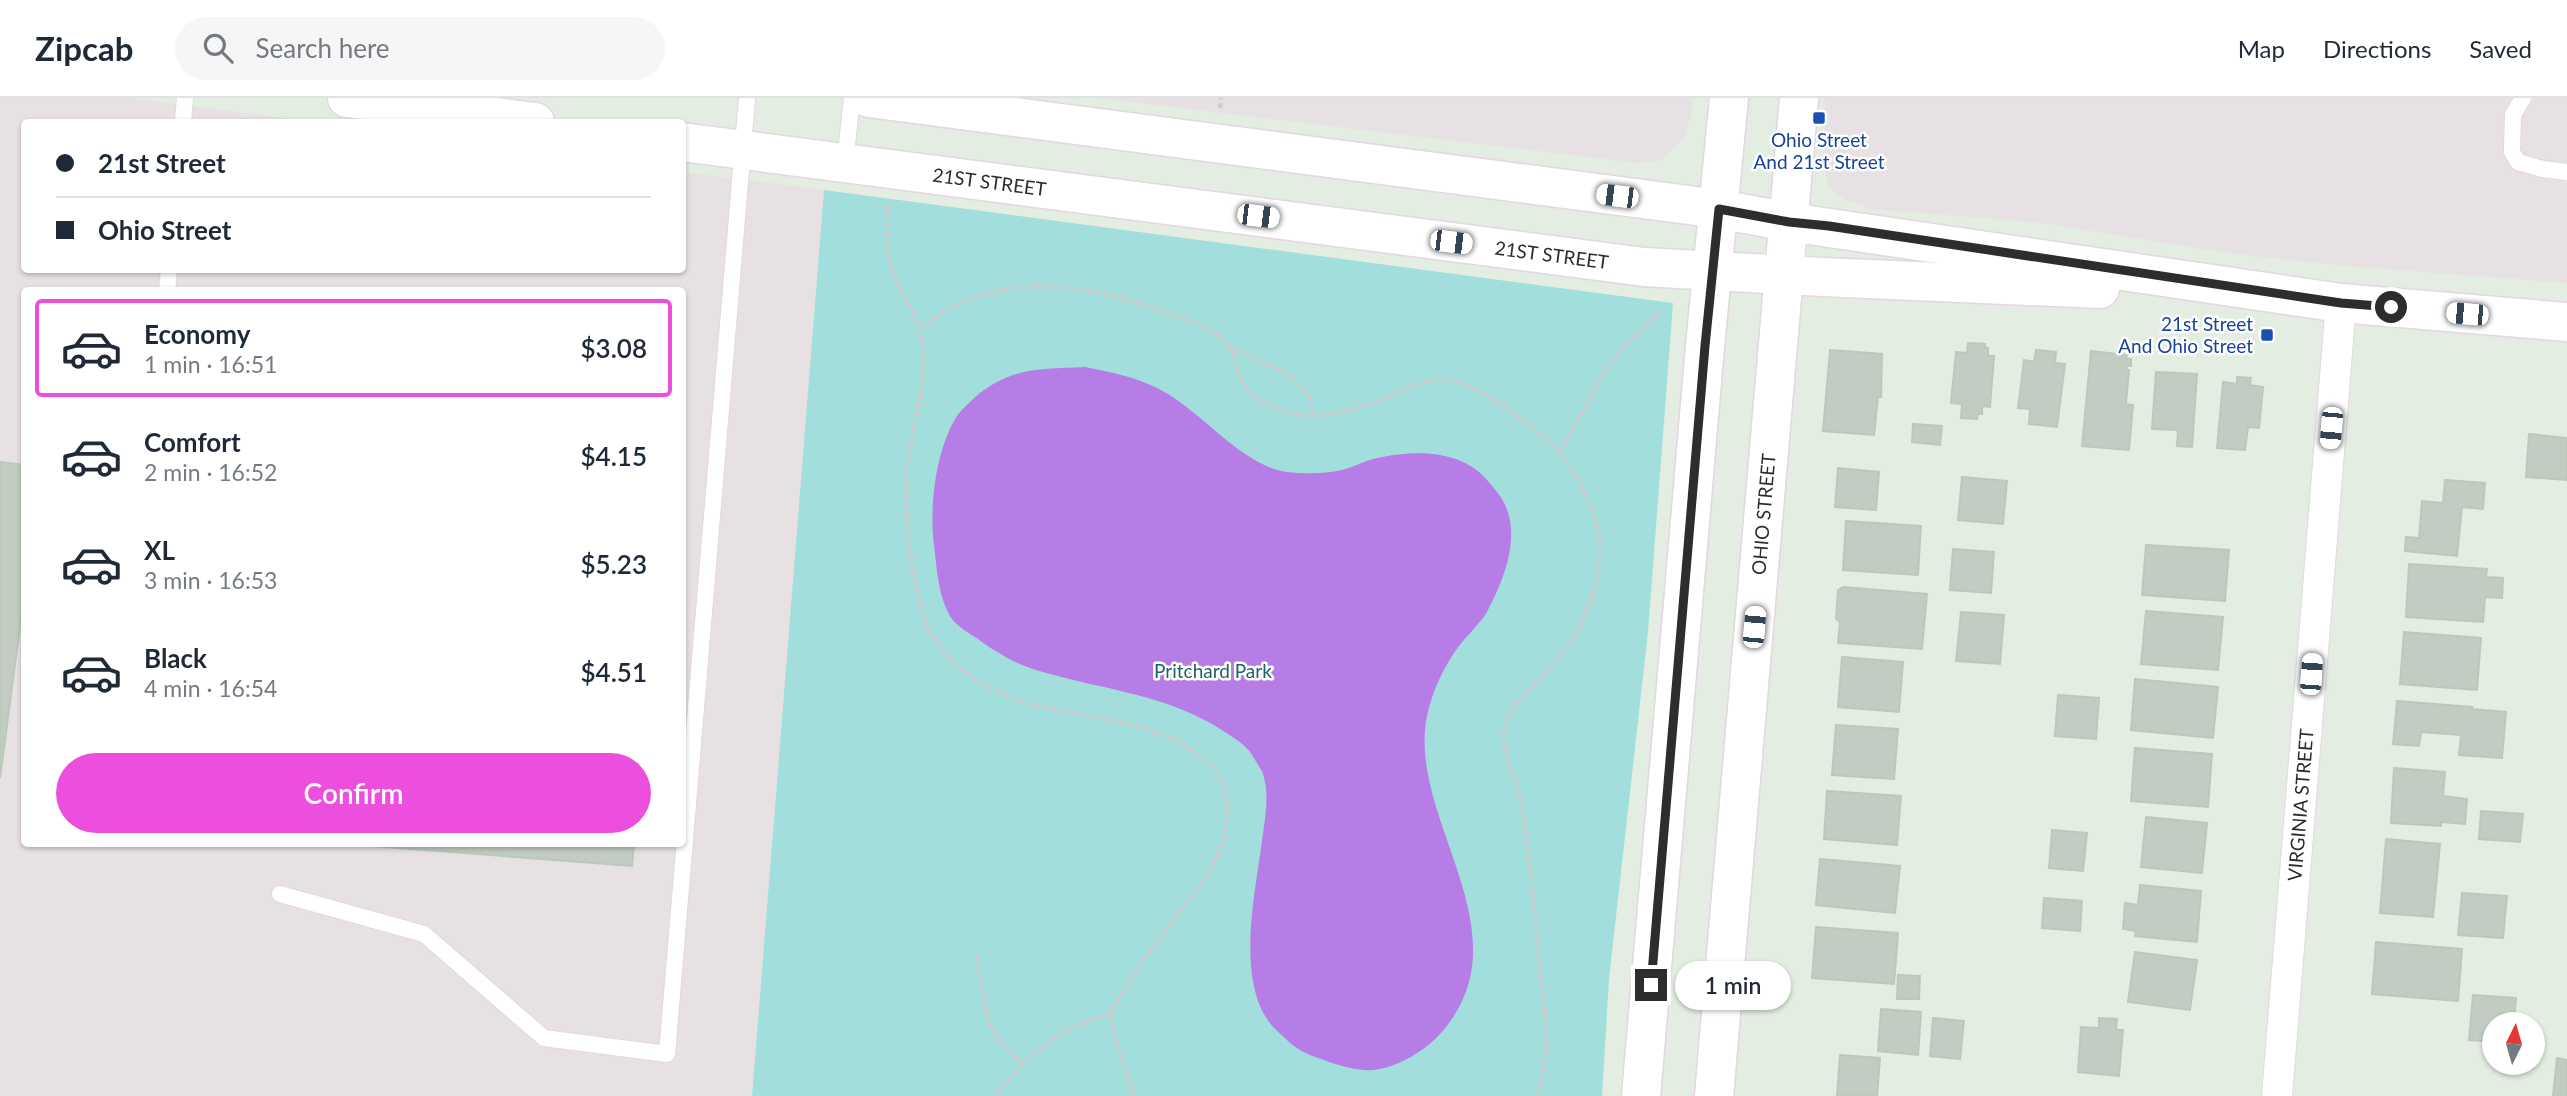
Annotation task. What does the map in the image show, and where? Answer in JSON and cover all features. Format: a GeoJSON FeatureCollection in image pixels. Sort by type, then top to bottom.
{"type":"FeatureCollection","features":[{"type":"Feature","properties":{"kind":"street"},"geometry":{"type":"LineString","coordinates":[[347,98],[512,119]]}},
{"type":"Feature","properties":{"kind":"street","name":"21ST STREET"},"geometry":{"type":"LineString","coordinates":[[869,98],[1719,209],[1789,222],[2341,303],[2567,322]]}},
{"type":"Feature","properties":{"kind":"street"},"geometry":{"type":"LineString","coordinates":[[1641,1096],[1729,98]]}},
{"type":"Feature","properties":{"kind":"street","name":"OHIO STREET"},"geometry":{"type":"LineString","coordinates":[[1714,1096],[1799,98]]}},
{"type":"Feature","properties":{"kind":"street","name":"21ST STREET"},"geometry":{"type":"LineString","coordinates":[[686,142],[1644,267],[2299,297]]}},
{"type":"Feature","properties":{"kind":"street","name":"VIRGINIA STREET"},"geometry":{"type":"LineString","coordinates":[[2277,1096],[2341,303]]}},
{"type":"Feature","properties":{"kind":"lane"},"geometry":{"type":"LineString","coordinates":[[183,119],[185,98]]}},
{"type":"Feature","properties":{"kind":"lane"},"geometry":{"type":"LineString","coordinates":[[686,828],[747,98]]}},
{"type":"Feature","properties":{"kind":"lane"},"geometry":{"type":"LineString","coordinates":[[845,163],[852,98]]}},
{"type":"Feature","properties":{"kind":"lane"},"geometry":{"type":"LineString","coordinates":[[2523,98],[2513,115],[2512,152],[2518,162],[2567,172]]}},
{"type":"Feature","properties":{"kind":"lane"},"geometry":{"type":"LineString","coordinates":[[281,894],[424,934],[544,1038],[667,1054],[684,847]]}},
{"type":"Feature","properties":{"kind":"path"},"geometry":{"type":"LineString","coordinates":[[888,199],[888,256],[897,283],[914,314],[924,345],[922,385],[906,473],[907,528],[913,575],[929,632],[951,661],[976,680],[999,692],[1027,703],[1142,727],[1176,740],[1210,763],[1223,784],[1228,811],[1224,841],[1208,876],[1138,968],[1110,1013],[1066,1030],[1022,1063],[994,1096]]}},
{"type":"Feature","properties":{"kind":"path"},"geometry":{"type":"LineString","coordinates":[[919,330],[950,307],[987,292],[1021,286],[1049,285],[1126,298],[1203,325],[1229,346],[1287,373],[1308,393],[1314,416]]}},
{"type":"Feature","properties":{"kind":"path"},"geometry":{"type":"LineString","coordinates":[[1558,451],[1572,433],[1595,390],[1622,349],[1661,310]]}},
{"type":"Feature","properties":{"kind":"path"},"geometry":{"type":"LineString","coordinates":[[1229,346],[1236,371],[1248,390],[1266,405],[1292,414],[1314,416],[1351,410],[1430,381],[1448,380],[1469,386],[1524,422],[1558,451],[1591,508],[1599,538],[1597,571],[1589,603],[1577,632],[1512,709],[1505,726],[1509,766],[1523,811],[1546,1027],[1546,1058],[1537,1096]]}},
{"type":"Feature","properties":{"kind":"path"},"geometry":{"type":"LineString","coordinates":[[976,956],[989,1021],[996,1037],[1022,1063]]}},
{"type":"Feature","properties":{"kind":"path"},"geometry":{"type":"LineString","coordinates":[[1110,1013],[1116,1042],[1134,1096]]}},
{"type":"Feature","properties":{"kind":"shaded area"},"geometry":{"type":"Polygon","coordinates":[[[0,98],[130,98],[291,119],[21,119],[21,273],[686,273],[686,172],[824,190],[752,1096],[0,1096],[0,98]]]}},
{"type":"Feature","properties":{"kind":"shaded area"},"geometry":{"type":"Polygon","coordinates":[[[1098,98],[1692,98],[1691,116],[1684,138],[1661,160],[1638,163],[1098,98]]]}},
{"type":"Feature","properties":{"kind":"shaded area"},"geometry":{"type":"Polygon","coordinates":[[[1825,98],[2567,98],[2567,283],[2346,266],[2235,254],[2042,223],[1872,209],[1848,201],[1829,187],[1823,162],[1825,98]]]}},
{"type":"Feature","properties":{"kind":"shaded area"},"geometry":{"type":"Polygon","coordinates":[[[1085,367],[1128,377],[1158,388],[1182,403],[1240,450],[1271,468],[1287,472],[1321,473],[1342,470],[1387,456],[1434,454],[1463,462],[1476,470],[1505,504],[1510,520],[1510,547],[1499,588],[1487,612],[1459,646],[1444,671],[1427,716],[1425,755],[1433,795],[1470,916],[1473,956],[1465,995],[1441,1033],[1419,1052],[1402,1062],[1366,1070],[1325,1061],[1291,1044],[1275,1029],[1263,1012],[1255,991],[1250,942],[1266,790],[1262,771],[1244,746],[1203,719],[1180,709],[1021,664],[964,630],[947,611],[937,573],[933,513],[939,461],[957,416],[985,389],[1011,376],[1039,370],[1085,367]]]}},
{"type":"Feature","properties":{"kind":"green space","name":"Pritchard Park"},"geometry":{"type":"Polygon","coordinates":[[[824,190],[1673,303],[1648,632],[1609,979],[1602,1096],[752,1096],[824,190]]]}},
{"type":"Feature","properties":{"kind":"building"},"geometry":{"type":"Polygon","coordinates":[[[1968,343],[1985,344],[1988,356],[1994,356],[1990,407],[1982,406],[1982,414],[1978,414],[1977,419],[1961,418],[1962,404],[1951,403],[1956,352],[1967,353],[1968,343]]]}},
{"type":"Feature","properties":{"kind":"building"},"geometry":{"type":"Polygon","coordinates":[[[1830,350],[1882,354],[1881,397],[1878,397],[1874,435],[1823,431],[1830,350]]]}},
{"type":"Feature","properties":{"kind":"building"},"geometry":{"type":"Polygon","coordinates":[[[2036,350],[2056,352],[2055,363],[2065,364],[2057,427],[2029,424],[2030,409],[2018,408],[2024,360],[2034,362],[2036,350]]]}},
{"type":"Feature","properties":{"kind":"building"},"geometry":{"type":"Polygon","coordinates":[[[2091,351],[2127,355],[2126,359],[2131,359],[2131,366],[2127,366],[2126,370],[2129,370],[2126,404],[2133,405],[2129,450],[2082,446],[2091,351]]]}},
{"type":"Feature","properties":{"kind":"building"},"geometry":{"type":"Polygon","coordinates":[[[2156,372],[2197,374],[2192,447],[2177,446],[2178,430],[2152,429],[2156,372]]]}},
{"type":"Feature","properties":{"kind":"building"},"geometry":{"type":"Polygon","coordinates":[[[2237,377],[2251,378],[2250,385],[2263,387],[2259,428],[2248,427],[2245,450],[2217,448],[2223,382],[2237,384],[2237,377]]]}},
{"type":"Feature","properties":{"kind":"building"},"geometry":{"type":"Polygon","coordinates":[[[1913,424],[1942,426],[1940,445],[1912,442],[1913,424]]]}},
{"type":"Feature","properties":{"kind":"building"},"geometry":{"type":"Polygon","coordinates":[[[2529,434],[2567,438],[2567,480],[2526,477],[2529,434]]]}},
{"type":"Feature","properties":{"kind":"building"},"geometry":{"type":"Polygon","coordinates":[[[0,462],[21,465],[21,619],[0,778],[0,462]]]}},
{"type":"Feature","properties":{"kind":"building"},"geometry":{"type":"Polygon","coordinates":[[[1838,468],[1879,472],[1876,510],[1835,507],[1838,468]]]}},
{"type":"Feature","properties":{"kind":"building"},"geometry":{"type":"Polygon","coordinates":[[[1962,477],[2007,481],[2003,524],[1958,520],[1962,477]]]}},
{"type":"Feature","properties":{"kind":"building"},"geometry":{"type":"Polygon","coordinates":[[[2445,480],[2485,483],[2483,509],[2462,507],[2457,556],[2405,551],[2406,537],[2419,538],[2422,501],[2443,503],[2445,480]]]}},
{"type":"Feature","properties":{"kind":"building"},"geometry":{"type":"Polygon","coordinates":[[[1846,521],[1921,526],[1918,575],[1843,570],[1846,521]]]}},
{"type":"Feature","properties":{"kind":"building"},"geometry":{"type":"Polygon","coordinates":[[[2146,545],[2229,550],[2225,601],[2142,595],[2146,545]]]}},
{"type":"Feature","properties":{"kind":"building"},"geometry":{"type":"Polygon","coordinates":[[[1953,549],[1994,552],[1991,593],[1950,590],[1953,549]]]}},
{"type":"Feature","properties":{"kind":"building"},"geometry":{"type":"Polygon","coordinates":[[[2409,564],[2487,569],[2486,577],[2503,578],[2502,598],[2485,597],[2483,622],[2406,617],[2409,564]]]}},
{"type":"Feature","properties":{"kind":"building"},"geometry":{"type":"Polygon","coordinates":[[[1843,587],[1927,594],[1922,649],[1838,643],[1838,590],[1843,587]]]}},
{"type":"Feature","properties":{"kind":"building"},"geometry":{"type":"Polygon","coordinates":[[[2146,611],[2223,617],[2218,670],[2141,664],[2146,611]]]}},
{"type":"Feature","properties":{"kind":"building"},"geometry":{"type":"Polygon","coordinates":[[[1961,612],[2004,615],[2000,664],[1956,661],[1961,612]]]}},
{"type":"Feature","properties":{"kind":"building"},"geometry":{"type":"Polygon","coordinates":[[[2404,632],[2481,638],[2477,690],[2400,684],[2404,632]]]}},
{"type":"Feature","properties":{"kind":"building"},"geometry":{"type":"Polygon","coordinates":[[[1842,657],[1903,662],[1899,712],[1838,707],[1842,657]]]}},
{"type":"Feature","properties":{"kind":"building"},"geometry":{"type":"Polygon","coordinates":[[[2135,679],[2218,687],[2213,738],[2131,730],[2135,679]]]}},
{"type":"Feature","properties":{"kind":"building"},"geometry":{"type":"Polygon","coordinates":[[[2058,695],[2099,698],[2096,739],[2055,736],[2058,695]]]}},
{"type":"Feature","properties":{"kind":"building"},"geometry":{"type":"Polygon","coordinates":[[[2397,701],[2506,712],[2502,758],[2459,755],[2461,735],[2421,732],[2419,746],[2393,744],[2397,701]]]}},
{"type":"Feature","properties":{"kind":"building"},"geometry":{"type":"Polygon","coordinates":[[[1836,725],[1898,729],[1894,779],[1832,775],[1836,725]]]}},
{"type":"Feature","properties":{"kind":"building"},"geometry":{"type":"Polygon","coordinates":[[[2135,748],[2212,754],[2208,807],[2131,801],[2135,748]]]}},
{"type":"Feature","properties":{"kind":"building"},"geometry":{"type":"Polygon","coordinates":[[[2394,768],[2445,772],[2443,796],[2467,799],[2465,824],[2441,822],[2441,826],[2391,823],[2394,768]]]}},
{"type":"Feature","properties":{"kind":"building"},"geometry":{"type":"Polygon","coordinates":[[[1827,791],[1901,796],[1897,845],[1824,839],[1827,791]]]}},
{"type":"Feature","properties":{"kind":"building"},"geometry":{"type":"Polygon","coordinates":[[[2481,811],[2523,814],[2520,842],[2479,839],[2481,811]]]}},
{"type":"Feature","properties":{"kind":"building"},"geometry":{"type":"Polygon","coordinates":[[[2146,817],[2207,823],[2202,873],[2141,867],[2146,817]]]}},
{"type":"Feature","properties":{"kind":"building"},"geometry":{"type":"Polygon","coordinates":[[[2052,830],[2087,833],[2083,871],[2049,868],[2052,830]]]}},
{"type":"Feature","properties":{"kind":"building"},"geometry":{"type":"Polygon","coordinates":[[[2386,839],[2440,844],[2433,917],[2380,913],[2386,839]]]}},
{"type":"Feature","properties":{"kind":"building"},"geometry":{"type":"Polygon","coordinates":[[[385,847],[634,847],[632,866],[385,847]]]}},
{"type":"Feature","properties":{"kind":"building"},"geometry":{"type":"Polygon","coordinates":[[[1820,859],[1900,866],[1895,913],[1816,905],[1820,859]]]}},
{"type":"Feature","properties":{"kind":"building"},"geometry":{"type":"Polygon","coordinates":[[[2140,885],[2201,891],[2197,942],[2135,936],[2136,931],[2123,929],[2125,903],[2138,905],[2140,885]]]}},
{"type":"Feature","properties":{"kind":"building"},"geometry":{"type":"Polygon","coordinates":[[[2462,893],[2507,896],[2503,938],[2458,935],[2462,893]]]}},
{"type":"Feature","properties":{"kind":"building"},"geometry":{"type":"Polygon","coordinates":[[[2044,898],[2082,901],[2080,931],[2042,928],[2044,898]]]}},
{"type":"Feature","properties":{"kind":"building"},"geometry":{"type":"Polygon","coordinates":[[[1816,927],[1898,933],[1894,984],[1812,978],[1816,927]]]}},
{"type":"Feature","properties":{"kind":"building"},"geometry":{"type":"Polygon","coordinates":[[[2376,942],[2462,949],[2458,1001],[2372,994],[2376,942]]]}},
{"type":"Feature","properties":{"kind":"building"},"geometry":{"type":"Polygon","coordinates":[[[2135,952],[2197,960],[2190,1010],[2128,1002],[2135,952]]]}},
{"type":"Feature","properties":{"kind":"building"},"geometry":{"type":"Polygon","coordinates":[[[1898,975],[1920,976],[1919,999],[1897,999],[1898,975]]]}},
{"type":"Feature","properties":{"kind":"building"},"geometry":{"type":"Polygon","coordinates":[[[2473,995],[2516,998],[2515,1012],[2482,1012],[2482,1041],[2469,1040],[2473,995]]]}},
{"type":"Feature","properties":{"kind":"building"},"geometry":{"type":"Polygon","coordinates":[[[1881,1009],[1921,1012],[1918,1055],[1878,1051],[1881,1009]]]}},
{"type":"Feature","properties":{"kind":"building"},"geometry":{"type":"Polygon","coordinates":[[[1933,1018],[1964,1021],[1960,1059],[1930,1056],[1933,1018]]]}},
{"type":"Feature","properties":{"kind":"building"},"geometry":{"type":"Polygon","coordinates":[[[2099,1018],[2117,1019],[2116,1030],[2123,1030],[2119,1076],[2078,1072],[2081,1027],[2099,1028],[2099,1018]]]}},
{"type":"Feature","properties":{"kind":"building"},"geometry":{"type":"Polygon","coordinates":[[[1840,1055],[1880,1058],[1877,1096],[1837,1096],[1840,1055]]]}},
{"type":"Feature","properties":{"kind":"building"},"geometry":{"type":"Polygon","coordinates":[[[2557,1058],[2567,1060],[2567,1096],[2553,1096],[2557,1058]]]}},
{"type":"Feature","properties":{"kind":"place","name":"Ohio Street And 21st Street"},"geometry":{"type":"Point","coordinates":[1819,118]}},
{"type":"Feature","properties":{"kind":"place","name":"21st Street And Ohio Street"},"geometry":{"type":"Point","coordinates":[2267,335]}},
{"type":"Feature","properties":{"kind":"route"},"geometry":{"type":"LineString","coordinates":[[1651,985],[1719,209],[1789,222],[2299,297],[2391,307]]}}]}
